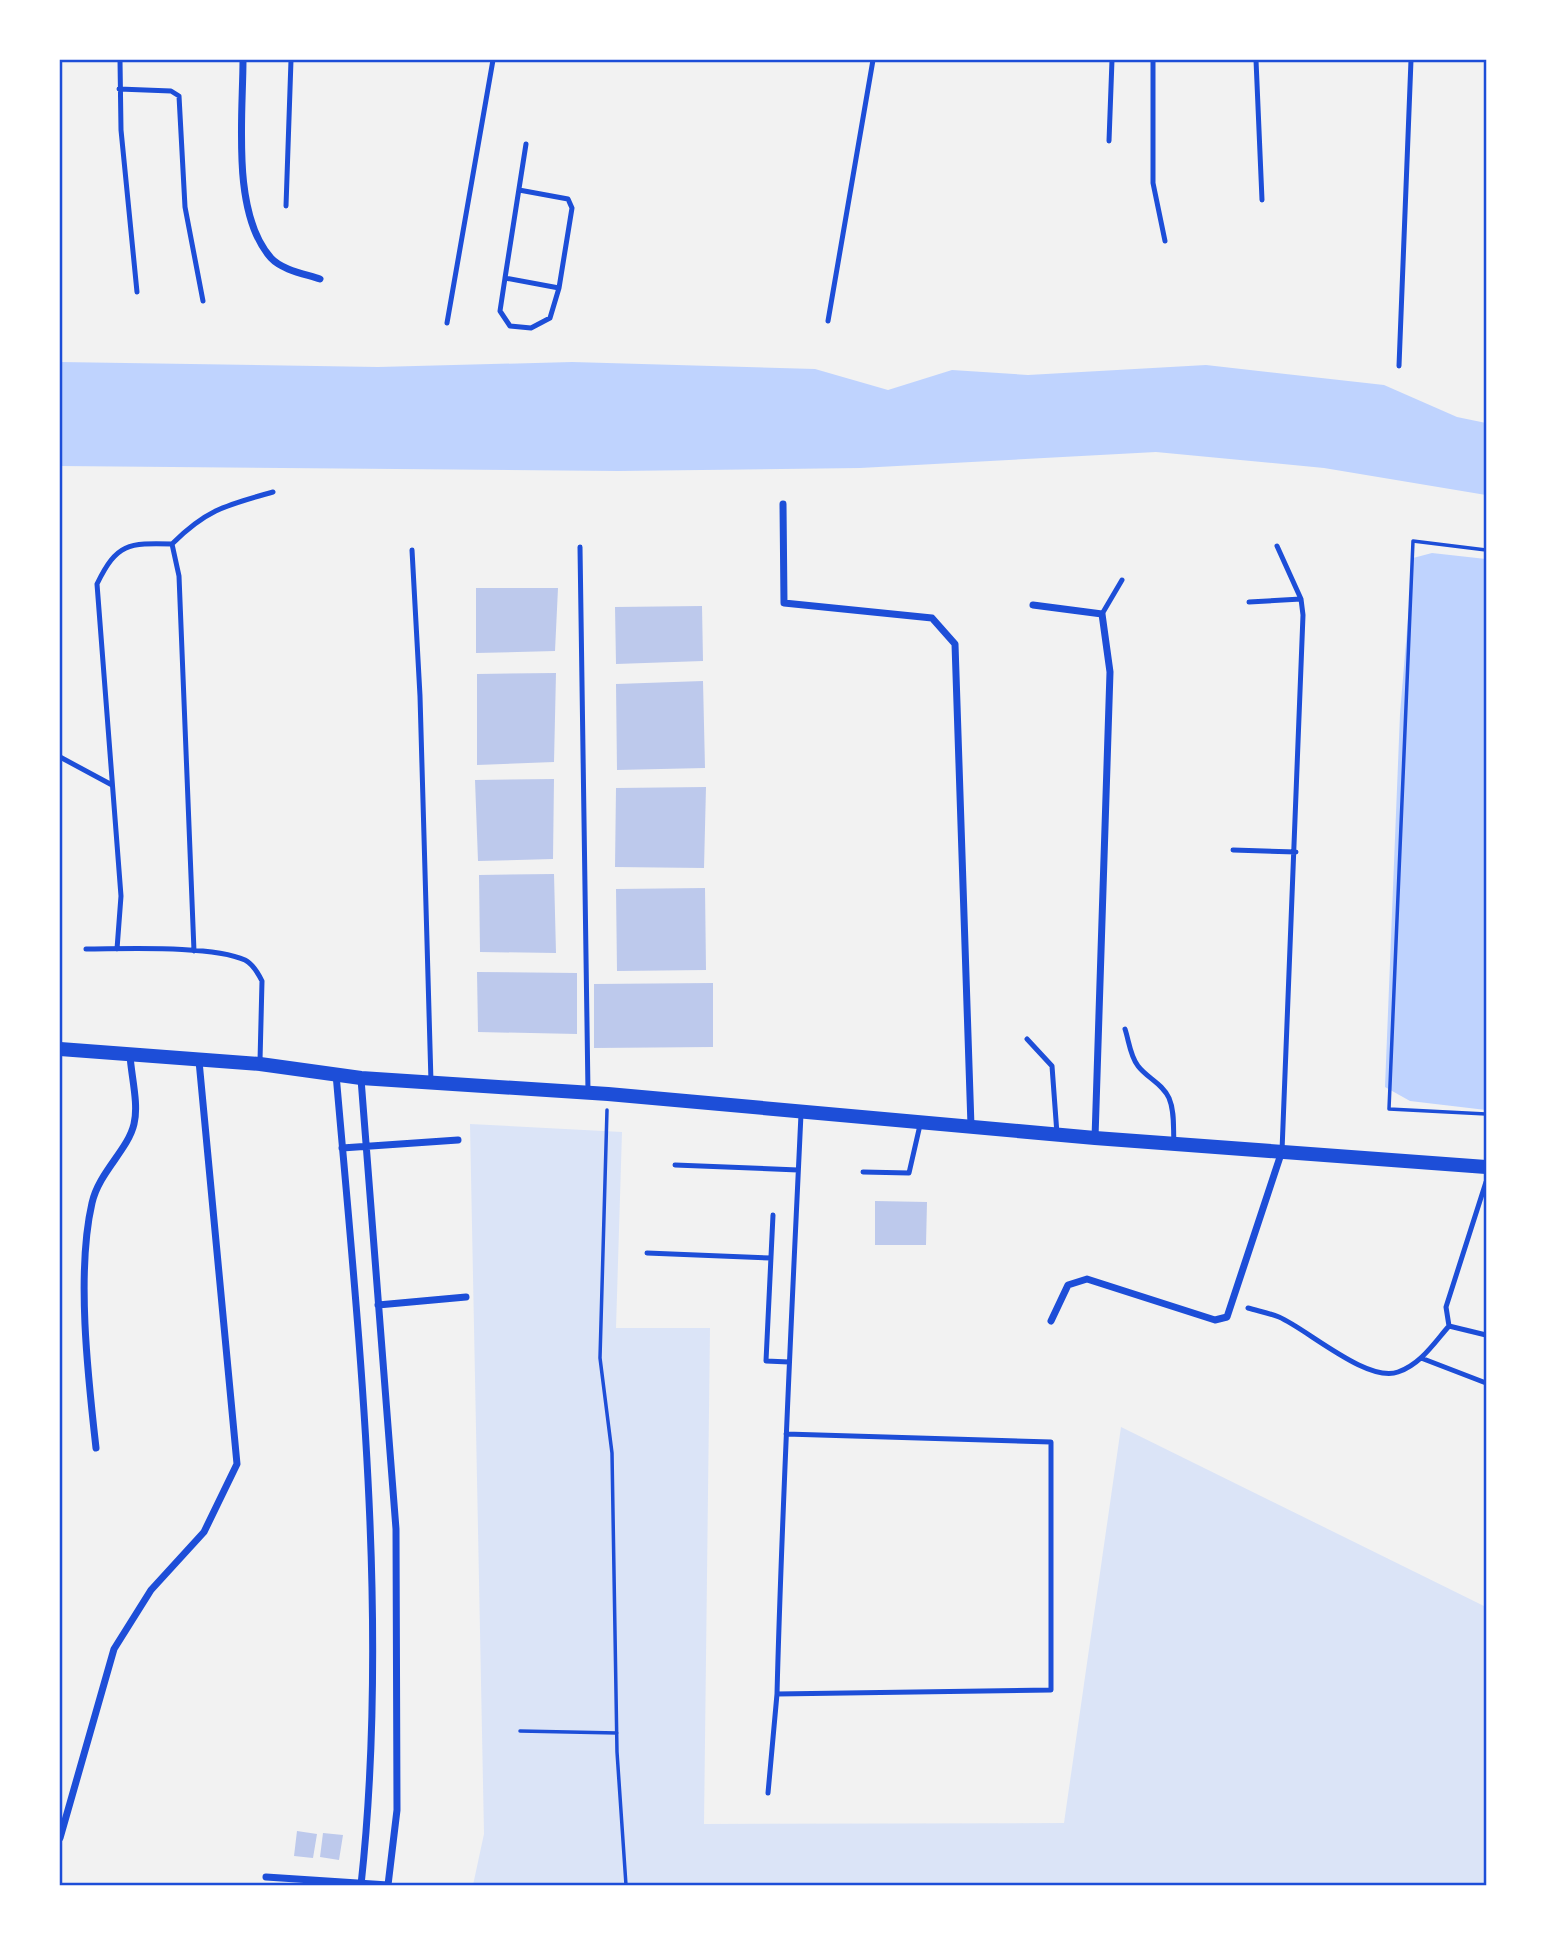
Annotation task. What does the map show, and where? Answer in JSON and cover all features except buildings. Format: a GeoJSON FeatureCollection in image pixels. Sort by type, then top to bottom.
{"type":"FeatureCollection","features":[{"type":"Feature","properties":{"kind":"main road"},"geometry":{"type":"LineString","coordinates":[[60,1049],[260,1065],[361,1078],[588,1092],[1095,1138],[1486,1167]]}},
{"type":"Feature","properties":{"kind":"street"},"geometry":{"type":"LineString","coordinates":[[243,60],[244,183],[251,224],[273,260],[320,279]]}},
{"type":"Feature","properties":{"kind":"street"},"geometry":{"type":"LineString","coordinates":[[783,504],[784,603],[932,618],[956,644],[971,1126]]}},
{"type":"Feature","properties":{"kind":"street"},"geometry":{"type":"LineString","coordinates":[[1033,605],[1102,614],[1110,672],[1095,1138]]}},
{"type":"Feature","properties":{"kind":"street"},"geometry":{"type":"LineString","coordinates":[[96,1448],[88,1378],[86,1242],[93,1200],[111,1161],[128,1140],[135,1122],[130,1054]]}},
{"type":"Feature","properties":{"kind":"street"},"geometry":{"type":"LineString","coordinates":[[60,1838],[114,1650],[150,1590],[204,1532],[237,1464],[199,1061]]}},
{"type":"Feature","properties":{"kind":"street"},"geometry":{"type":"LineString","coordinates":[[336,1074],[358,1326],[369,1543],[372,1718],[361,1884]]}},
{"type":"Feature","properties":{"kind":"street"},"geometry":{"type":"LineString","coordinates":[[266,1877],[388,1885],[397,1810],[396,1542],[361,1078]]}},
{"type":"Feature","properties":{"kind":"street"},"geometry":{"type":"LineString","coordinates":[[342,1148],[458,1140]]}},
{"type":"Feature","properties":{"kind":"street"},"geometry":{"type":"LineString","coordinates":[[1051,1321],[1068,1285],[1087,1279],[1214,1320],[1227,1317],[1282,1151]]}},
{"type":"Feature","properties":{"kind":"street"},"geometry":{"type":"LineString","coordinates":[[378,1305],[466,1297]]}},
{"type":"Feature","properties":{"kind":"lane"},"geometry":{"type":"LineString","coordinates":[[120,60],[119,89],[130,244],[137,292]]}},
{"type":"Feature","properties":{"kind":"lane"},"geometry":{"type":"LineString","coordinates":[[286,206],[291,60]]}},
{"type":"Feature","properties":{"kind":"lane"},"geometry":{"type":"LineString","coordinates":[[447,323],[493,60]]}},
{"type":"Feature","properties":{"kind":"lane"},"geometry":{"type":"LineString","coordinates":[[828,321],[873,60]]}},
{"type":"Feature","properties":{"kind":"lane"},"geometry":{"type":"LineString","coordinates":[[1109,141],[1112,60]]}},
{"type":"Feature","properties":{"kind":"lane"},"geometry":{"type":"LineString","coordinates":[[1153,60],[1153,183],[1165,241]]}},
{"type":"Feature","properties":{"kind":"lane"},"geometry":{"type":"LineString","coordinates":[[1256,60],[1262,200]]}},
{"type":"Feature","properties":{"kind":"lane"},"geometry":{"type":"LineString","coordinates":[[1399,366],[1411,60]]}},
{"type":"Feature","properties":{"kind":"lane"},"geometry":{"type":"LineString","coordinates":[[119,89],[171,91],[178,96],[185,206],[203,301]]}},
{"type":"Feature","properties":{"kind":"lane"},"geometry":{"type":"LineString","coordinates":[[519,190],[568,199],[572,208],[559,288],[550,318],[531,328],[518,329],[509,326],[500,311],[526,144]]}},
{"type":"Feature","properties":{"kind":"lane"},"geometry":{"type":"LineString","coordinates":[[505,278],[559,288]]}},
{"type":"Feature","properties":{"kind":"lane"},"geometry":{"type":"LineString","coordinates":[[117,949],[121,897],[97,584],[109,558],[122,549],[173,544],[196,520],[224,506],[273,492]]}},
{"type":"Feature","properties":{"kind":"lane"},"geometry":{"type":"LineString","coordinates":[[173,544],[178,576],[194,951]]}},
{"type":"Feature","properties":{"kind":"lane"},"geometry":{"type":"LineString","coordinates":[[1277,546],[1301,599],[1296,852],[1282,1151]]}},
{"type":"Feature","properties":{"kind":"lane"},"geometry":{"type":"LineString","coordinates":[[580,547],[588,1092]]}},
{"type":"Feature","properties":{"kind":"lane"},"geometry":{"type":"LineString","coordinates":[[412,550],[420,696],[431,1082]]}},
{"type":"Feature","properties":{"kind":"lane"},"geometry":{"type":"LineString","coordinates":[[1102,614],[1122,580]]}},
{"type":"Feature","properties":{"kind":"lane"},"geometry":{"type":"LineString","coordinates":[[1249,602],[1301,599]]}},
{"type":"Feature","properties":{"kind":"lane"},"geometry":{"type":"LineString","coordinates":[[60,757],[112,785]]}},
{"type":"Feature","properties":{"kind":"lane"},"geometry":{"type":"LineString","coordinates":[[1233,850],[1296,852]]}},
{"type":"Feature","properties":{"kind":"lane"},"geometry":{"type":"LineString","coordinates":[[86,949],[194,951],[246,960],[262,981],[260,1065]]}},
{"type":"Feature","properties":{"kind":"lane"},"geometry":{"type":"LineString","coordinates":[[1125,1029],[1133,1058],[1139,1068],[1163,1087],[1169,1098],[1173,1111],[1174,1143]]}},
{"type":"Feature","properties":{"kind":"lane"},"geometry":{"type":"LineString","coordinates":[[1027,1039],[1052,1066],[1057,1134]]}},
{"type":"Feature","properties":{"kind":"lane"},"geometry":{"type":"LineString","coordinates":[[768,1793],[777,1694],[801,1111]]}},
{"type":"Feature","properties":{"kind":"lane"},"geometry":{"type":"LineString","coordinates":[[863,1172],[909,1173],[920,1122]]}},
{"type":"Feature","properties":{"kind":"lane"},"geometry":{"type":"LineString","coordinates":[[675,1166],[798,1170]]}},
{"type":"Feature","properties":{"kind":"lane"},"geometry":{"type":"LineString","coordinates":[[1248,1308],[1277,1316],[1353,1362],[1388,1374],[1397,1372],[1421,1358],[1449,1325],[1446,1307],[1486,1182]]}},
{"type":"Feature","properties":{"kind":"lane"},"geometry":{"type":"LineString","coordinates":[[1478,1208],[1486,1209]]}},
{"type":"Feature","properties":{"kind":"lane"},"geometry":{"type":"LineString","coordinates":[[773,1215],[766,1361],[789,1362]]}},
{"type":"Feature","properties":{"kind":"lane"},"geometry":{"type":"LineString","coordinates":[[647,1253],[771,1258]]}},
{"type":"Feature","properties":{"kind":"lane"},"geometry":{"type":"LineString","coordinates":[[1449,1325],[1486,1335]]}},
{"type":"Feature","properties":{"kind":"lane"},"geometry":{"type":"LineString","coordinates":[[1421,1358],[1486,1383]]}},
{"type":"Feature","properties":{"kind":"lane"},"geometry":{"type":"LineString","coordinates":[[777,1694],[1051,1690],[1051,1443],[786,1434]]}},
{"type":"Feature","properties":{"kind":"path"},"geometry":{"type":"LineString","coordinates":[[1486,550],[1413,541],[1389,1109],[1486,1114]]}},
{"type":"Feature","properties":{"kind":"path"},"geometry":{"type":"LineString","coordinates":[[608,1094],[600,1358],[612,1453],[617,1733],[626,1885]]}},
{"type":"Feature","properties":{"kind":"path"},"geometry":{"type":"LineString","coordinates":[[520,1731],[617,1733]]}},
{"type":"Feature","properties":{"kind":"shaded area"},"geometry":{"type":"Polygon","coordinates":[[[470,1124],[622,1132],[616,1328],[710,1328],[704,1824],[1064,1823],[1121,1427],[1486,1607],[1486,1885],[473,1885],[484,1834],[470,1124]]]}},
{"type":"Feature","properties":{"kind":"water"},"geometry":{"type":"Polygon","coordinates":[[[60,362],[378,367],[572,362],[815,369],[888,390],[952,370],[1028,375],[1206,365],[1384,385],[1457,417],[1486,423],[1486,495],[1324,468],[1156,452],[860,468],[618,471],[60,466],[60,362]]]}},
{"type":"Feature","properties":{"kind":"water"},"geometry":{"type":"Polygon","coordinates":[[[1432,553],[1486,559],[1486,1110],[1410,1101],[1385,1087],[1400,714],[1413,558],[1432,553]]]}}]}
